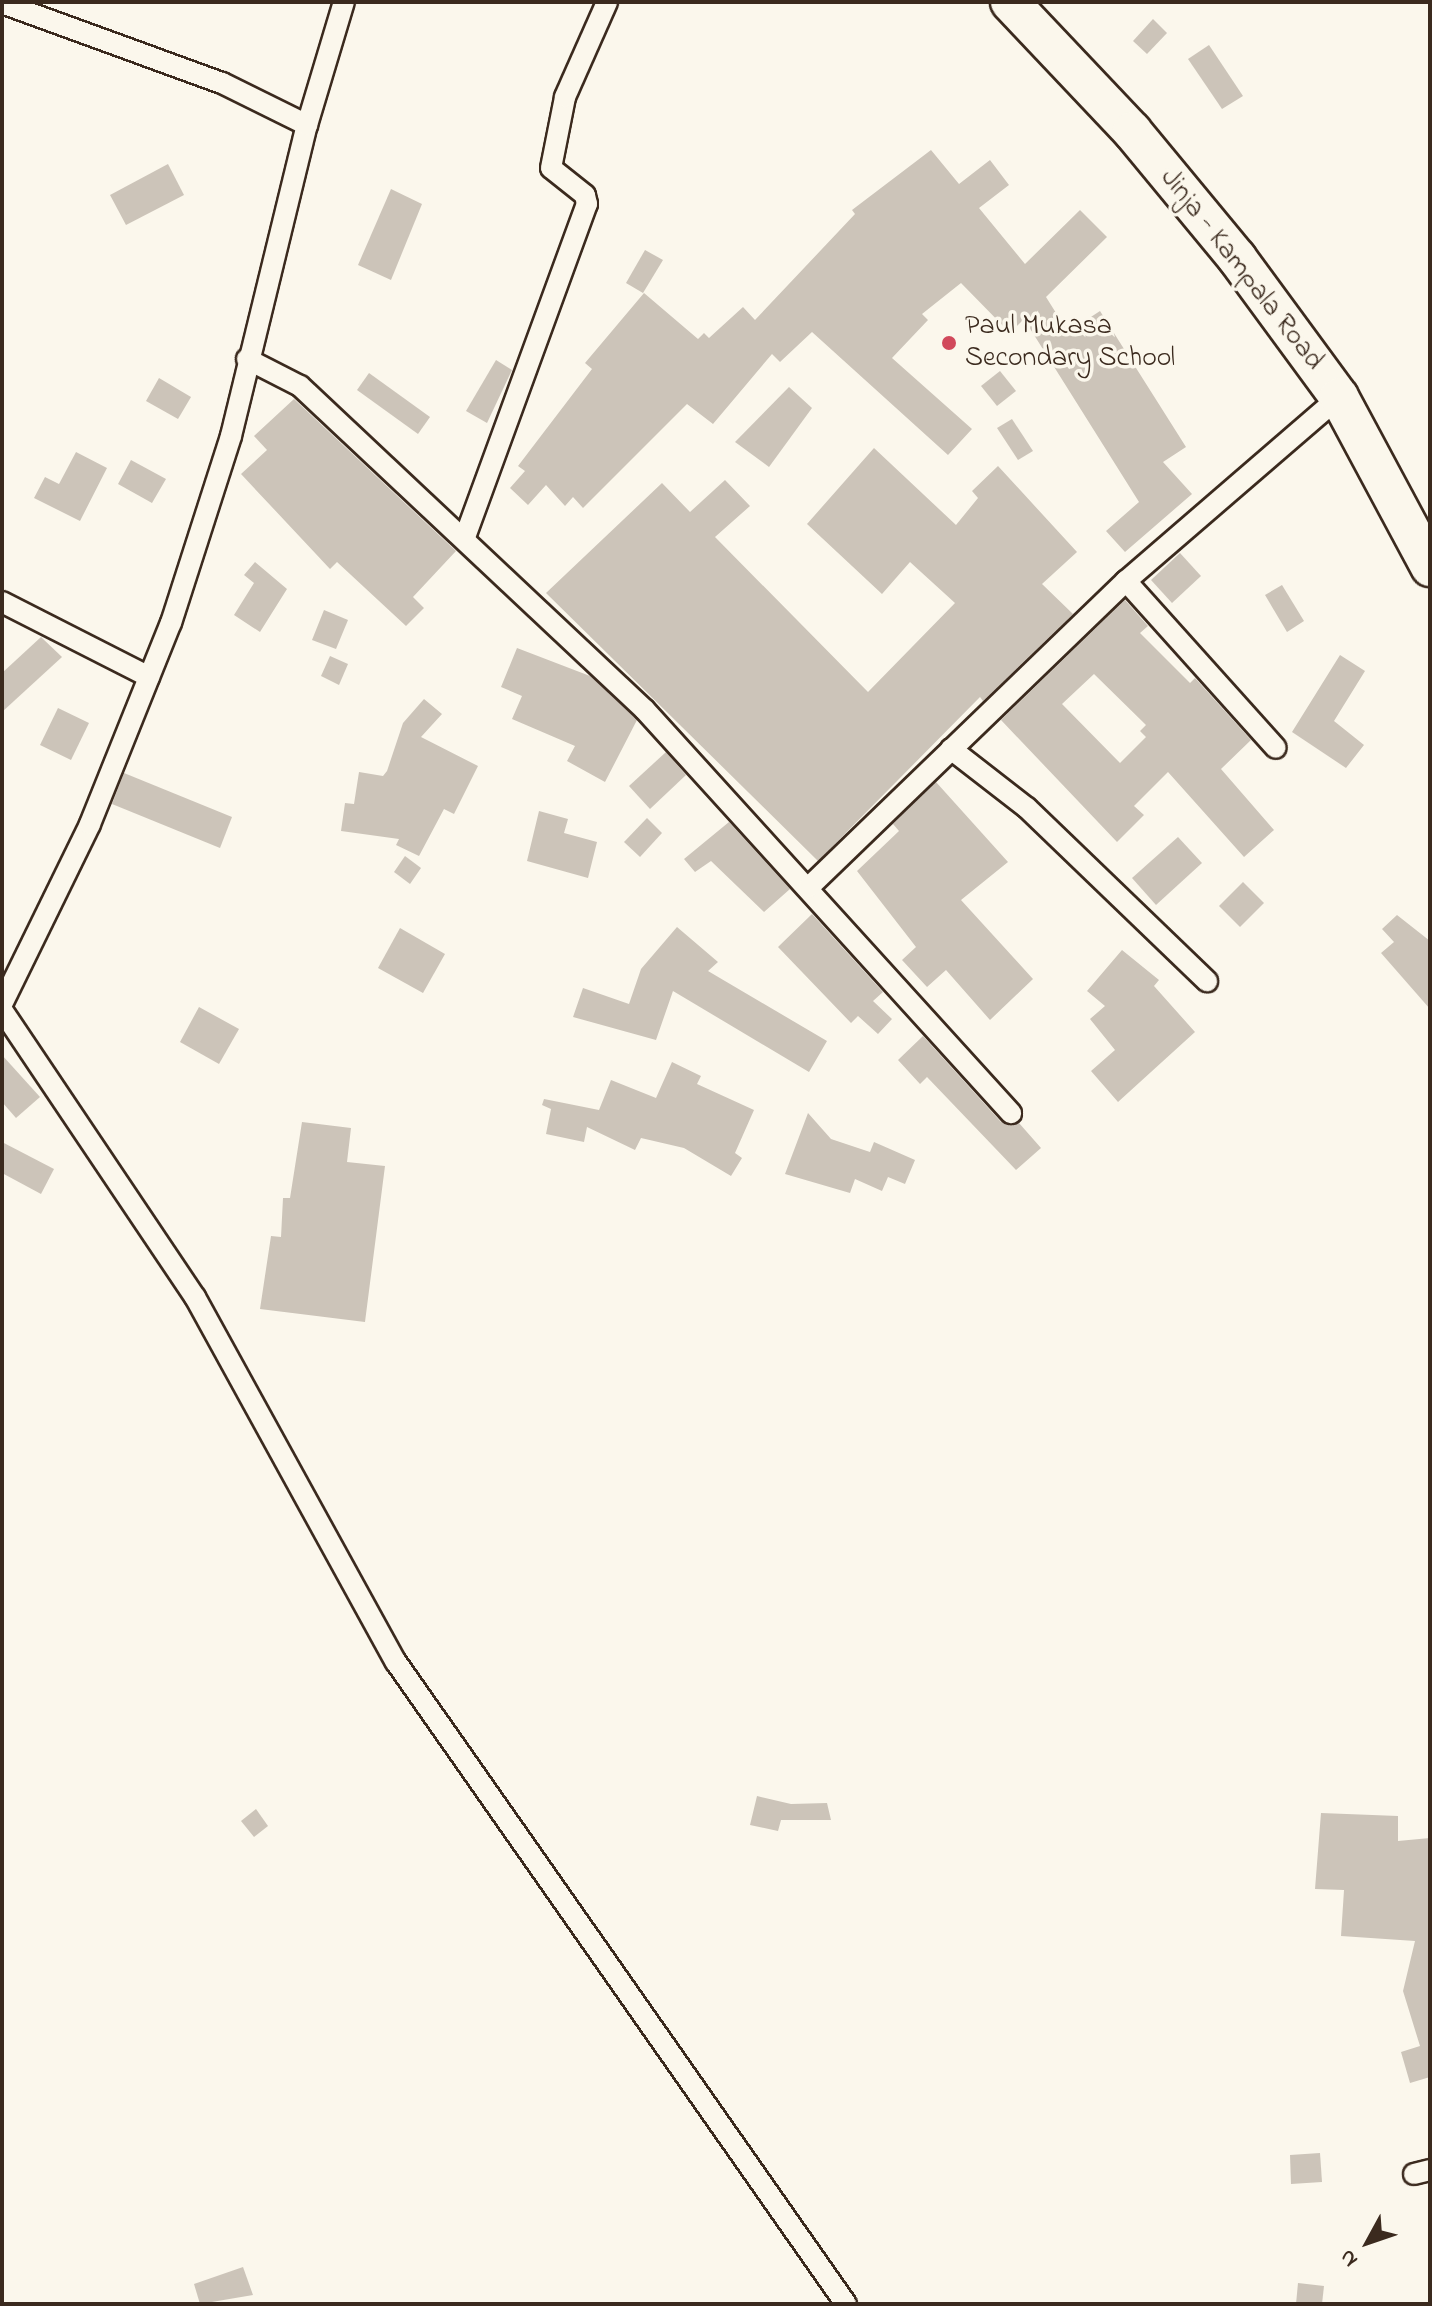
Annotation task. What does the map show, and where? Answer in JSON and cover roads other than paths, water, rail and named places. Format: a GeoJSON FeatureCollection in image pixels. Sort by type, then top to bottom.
{"type":"FeatureCollection","features":[{"type":"Feature","properties":{"kind":"highway","name":"Jinja - Kampala Road"},"geometry":{"type":"LineString","coordinates":[[1010,2],[1132,131],[1237,258],[1339,397],[1430,567]]}},
{"type":"Feature","properties":{"kind":"street"},"geometry":{"type":"LineString","coordinates":[[344,2],[307,125],[247,359],[231,436],[149,677],[90,824],[2,1007],[195,1297],[396,1662],[846,2304]]}},
{"type":"Feature","properties":{"kind":"street"},"geometry":{"type":"LineString","coordinates":[[465,537],[587,204],[585,195],[551,168],[565,97],[607,2]]}},
{"type":"Feature","properties":{"kind":"street"},"geometry":{"type":"LineString","coordinates":[[2,3],[222,83],[307,125]]}},
{"type":"Feature","properties":{"kind":"street"},"geometry":{"type":"LineString","coordinates":[[247,359],[300,386],[465,537],[644,709],[722,800],[809,887],[1011,1113]]}},
{"type":"Feature","properties":{"kind":"street"},"geometry":{"type":"LineString","coordinates":[[809,887],[1126,581],[1339,397]]}},
{"type":"Feature","properties":{"kind":"street"},"geometry":{"type":"LineString","coordinates":[[1126,581],[1276,748]]}},
{"type":"Feature","properties":{"kind":"street"},"geometry":{"type":"LineString","coordinates":[[2,602],[149,677]]}},
{"type":"Feature","properties":{"kind":"street"},"geometry":{"type":"LineString","coordinates":[[951,749],[1027,808],[1207,981]]}},
{"type":"Feature","properties":{"kind":"place","name":"Paul Mukasa Secondary School"},"geometry":{"type":"Point","coordinates":[949,343]}}]}
